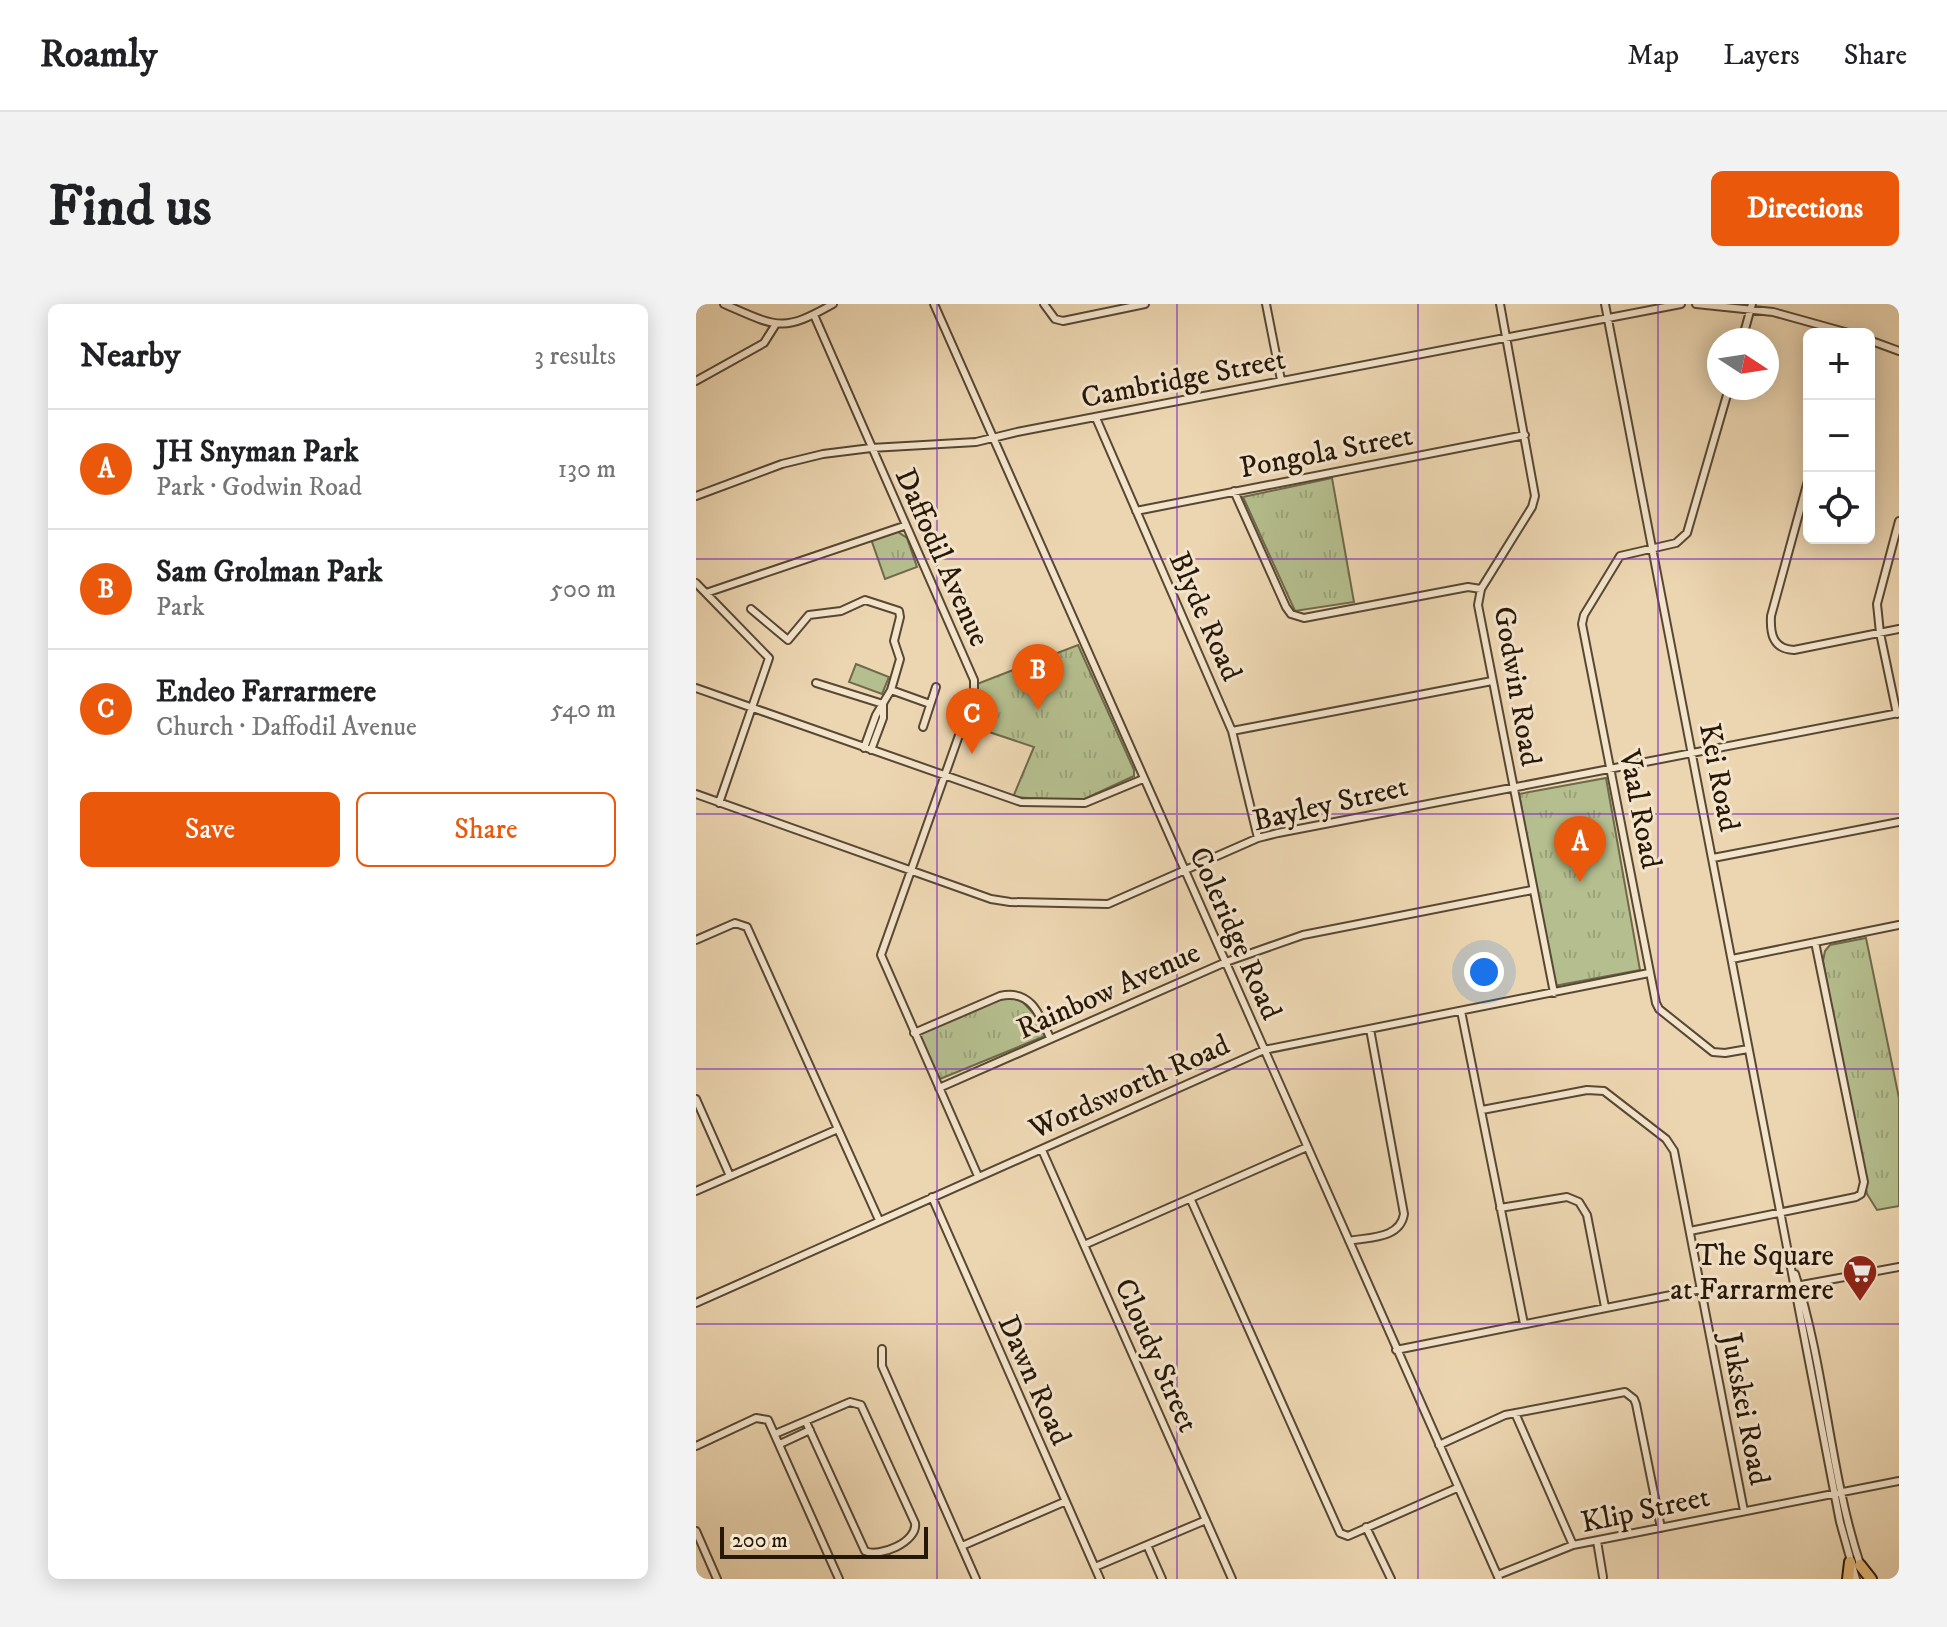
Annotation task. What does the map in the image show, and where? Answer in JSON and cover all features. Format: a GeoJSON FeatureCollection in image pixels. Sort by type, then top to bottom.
{"type":"FeatureCollection","features":[{"type":"Feature","properties":{"kind":"main road"},"geometry":{"type":"LineString","coordinates":[[1848,1579],[1855,1564],[1868,1579]]}},
{"type":"Feature","properties":{"kind":"street"},"geometry":{"type":"LineString","coordinates":[[724,304],[776,324],[799,322],[833,304]]}},
{"type":"Feature","properties":{"kind":"street","name":"Coleridge Road"},"geometry":{"type":"LineString","coordinates":[[934,304],[1498,1577]]}},
{"type":"Feature","properties":{"kind":"street"},"geometry":{"type":"LineString","coordinates":[[1044,304],[1058,321],[1145,304]]}},
{"type":"Feature","properties":{"kind":"street"},"geometry":{"type":"LineString","coordinates":[[1266,304],[1281,380]]}},
{"type":"Feature","properties":{"kind":"street","name":"Godwin Road"},"geometry":{"type":"LineString","coordinates":[[1500,304],[1535,500],[1481,589],[1478,605],[1554,993]]}},
{"type":"Feature","properties":{"kind":"street","name":"Kei Road"},"geometry":{"type":"LineString","coordinates":[[1605,304],[1748,1049],[1856,1579]]}},
{"type":"Feature","properties":{"kind":"street","name":"Cambridge Street"},"geometry":{"type":"LineString","coordinates":[[696,496],[782,464],[823,454],[976,442],[1681,304]]}},
{"type":"Feature","properties":{"kind":"street"},"geometry":{"type":"LineString","coordinates":[[1696,304],[1752,307],[1832,328]]}},
{"type":"Feature","properties":{"kind":"street"},"geometry":{"type":"LineString","coordinates":[[1746,328],[1752,307]]}},
{"type":"Feature","properties":{"kind":"street","name":"Daffodil Avenue"},"geometry":{"type":"LineString","coordinates":[[814,315],[975,686],[881,955],[978,1176]]}},
{"type":"Feature","properties":{"kind":"street"},"geometry":{"type":"LineString","coordinates":[[696,381],[764,343],[776,324]]}},
{"type":"Feature","properties":{"kind":"street"},"geometry":{"type":"LineString","coordinates":[[1875,342],[1899,351]]}},
{"type":"Feature","properties":{"kind":"street","name":"Vaal Road"},"geometry":{"type":"LineString","coordinates":[[1726,400],[1690,528],[1676,543],[1625,553],[1615,560],[1583,618],[1582,628],[1649,973],[1659,1009],[1710,1050],[1725,1053],[1748,1049]]}},
{"type":"Feature","properties":{"kind":"street","name":"Blyde Road"},"geometry":{"type":"LineString","coordinates":[[1096,418],[1232,731],[1258,838]]}},
{"type":"Feature","properties":{"kind":"street","name":"Pongola Street"},"geometry":{"type":"LineString","coordinates":[[1136,511],[1525,435]]}},
{"type":"Feature","properties":{"kind":"street"},"geometry":{"type":"LineString","coordinates":[[1234,491],[1286,607],[1295,616],[1304,618],[1468,587],[1481,589]]}},
{"type":"Feature","properties":{"kind":"street"},"geometry":{"type":"LineString","coordinates":[[1803,499],[1771,616],[1771,636],[1778,645],[1794,650],[1899,629]]}},
{"type":"Feature","properties":{"kind":"street"},"geometry":{"type":"LineString","coordinates":[[1898,714],[1880,633],[1878,597],[1899,521]]}},
{"type":"Feature","properties":{"kind":"street"},"geometry":{"type":"LineString","coordinates":[[706,593],[904,526]]}},
{"type":"Feature","properties":{"kind":"street"},"geometry":{"type":"LineString","coordinates":[[696,583],[767,652],[769,661],[719,803]]}},
{"type":"Feature","properties":{"kind":"street"},"geometry":{"type":"LineString","coordinates":[[751,609],[788,640],[812,614],[841,611],[865,600],[895,609],[900,615],[894,641],[900,659],[891,690],[876,715],[867,749]]}},
{"type":"Feature","properties":{"kind":"street"},"geometry":{"type":"LineString","coordinates":[[1232,731],[1492,681]]}},
{"type":"Feature","properties":{"kind":"street"},"geometry":{"type":"LineString","coordinates":[[816,683],[883,704]]}},
{"type":"Feature","properties":{"kind":"street"},"geometry":{"type":"LineString","coordinates":[[923,727],[936,687]]}},
{"type":"Feature","properties":{"kind":"street"},"geometry":{"type":"LineString","coordinates":[[696,688],[1013,800],[1085,803],[1143,779]]}},
{"type":"Feature","properties":{"kind":"street"},"geometry":{"type":"LineString","coordinates":[[891,690],[930,704]]}},
{"type":"Feature","properties":{"kind":"street","name":"Bayley Street"},"geometry":{"type":"LineString","coordinates":[[696,794],[1001,901],[1108,904],[1258,838],[1692,751],[1898,714]]}},
{"type":"Feature","properties":{"kind":"street"},"geometry":{"type":"LineString","coordinates":[[1713,858],[1899,822]]}},
{"type":"Feature","properties":{"kind":"street","name":"Rainbow Avenue"},"geometry":{"type":"LineString","coordinates":[[939,1088],[1226,962],[1314,932],[1532,890]]}},
{"type":"Feature","properties":{"kind":"street"},"geometry":{"type":"LineString","coordinates":[[696,940],[735,923],[747,927],[879,1220]]}},
{"type":"Feature","properties":{"kind":"street"},"geometry":{"type":"LineString","coordinates":[[1732,959],[1899,925]]}},
{"type":"Feature","properties":{"kind":"street"},"geometry":{"type":"LineString","coordinates":[[1690,1231],[1856,1197],[1863,1190],[1864,1182],[1815,942]]}},
{"type":"Feature","properties":{"kind":"street","name":"Wordsworth Road"},"geometry":{"type":"LineString","coordinates":[[696,1303],[1264,1050],[1649,973]]}},
{"type":"Feature","properties":{"kind":"street"},"geometry":{"type":"LineString","coordinates":[[914,1033],[1000,996],[1013,994],[1033,1004],[1050,1038]]}},
{"type":"Feature","properties":{"kind":"street"},"geometry":{"type":"LineString","coordinates":[[1461,1011],[1524,1324]]}},
{"type":"Feature","properties":{"kind":"street"},"geometry":{"type":"LineString","coordinates":[[1349,1241],[1396,1231],[1402,1224],[1404,1214],[1370,1029]]}},
{"type":"Feature","properties":{"kind":"street","name":"Jukskei Road"},"geometry":{"type":"LineString","coordinates":[[1482,1110],[1587,1090],[1604,1091],[1672,1147],[1744,1511]]}},
{"type":"Feature","properties":{"kind":"street"},"geometry":{"type":"LineString","coordinates":[[696,1099],[730,1176]]}},
{"type":"Feature","properties":{"kind":"street"},"geometry":{"type":"LineString","coordinates":[[696,1191],[838,1129]]}},
{"type":"Feature","properties":{"kind":"street"},"geometry":{"type":"LineString","coordinates":[[1084,1245],[1307,1147]]}},
{"type":"Feature","properties":{"kind":"street","name":"Cloudy Street"},"geometry":{"type":"LineString","coordinates":[[1042,1150],[1232,1579]]}},
{"type":"Feature","properties":{"kind":"street","name":"Dawn Road"},"geometry":{"type":"LineString","coordinates":[[932,1197],[1100,1579]]}},
{"type":"Feature","properties":{"kind":"street"},"geometry":{"type":"LineString","coordinates":[[1500,1208],[1567,1197],[1579,1202],[1587,1215],[1605,1307]]}},
{"type":"Feature","properties":{"kind":"street"},"geometry":{"type":"LineString","coordinates":[[1191,1200],[1335,1525],[1344,1537],[1457,1488]]}},
{"type":"Feature","properties":{"kind":"street"},"geometry":{"type":"LineString","coordinates":[[1797,1286],[1899,1267]]}},
{"type":"Feature","properties":{"kind":"street"},"geometry":{"type":"LineString","coordinates":[[1396,1350],[1701,1289]]}},
{"type":"Feature","properties":{"kind":"street"},"geometry":{"type":"LineString","coordinates":[[882,1349],[882,1366],[976,1579]]}},
{"type":"Feature","properties":{"kind":"street"},"geometry":{"type":"LineString","coordinates":[[1439,1445],[1515,1413],[1619,1391],[1631,1395],[1636,1404],[1661,1528]]}},
{"type":"Feature","properties":{"kind":"street"},"geometry":{"type":"LineString","coordinates":[[775,1434],[850,1402],[864,1408],[915,1523],[916,1531],[912,1538],[876,1554],[865,1551],[806,1422]]}},
{"type":"Feature","properties":{"kind":"street"},"geometry":{"type":"LineString","coordinates":[[1515,1413],[1573,1545]]}},
{"type":"Feature","properties":{"kind":"street"},"geometry":{"type":"LineString","coordinates":[[696,1446],[756,1418],[768,1420],[839,1579]]}},
{"type":"Feature","properties":{"kind":"street"},"geometry":{"type":"LineString","coordinates":[[780,1444],[810,1430]]}},
{"type":"Feature","properties":{"kind":"street","name":"Klip Street"},"geometry":{"type":"LineString","coordinates":[[1498,1577],[1573,1545],[1899,1481]]}},
{"type":"Feature","properties":{"kind":"street"},"geometry":{"type":"LineString","coordinates":[[962,1546],[1064,1502]]}},
{"type":"Feature","properties":{"kind":"street"},"geometry":{"type":"LineString","coordinates":[[1095,1567],[1206,1520]]}},
{"type":"Feature","properties":{"kind":"street"},"geometry":{"type":"LineString","coordinates":[[1366,1527],[1391,1579]]}},
{"type":"Feature","properties":{"kind":"street"},"geometry":{"type":"LineString","coordinates":[[696,1531],[717,1579]]}},
{"type":"Feature","properties":{"kind":"street"},"geometry":{"type":"LineString","coordinates":[[1597,1541],[1603,1577]]}},
{"type":"Feature","properties":{"kind":"street"},"geometry":{"type":"LineString","coordinates":[[1147,1545],[1162,1579]]}},
{"type":"Feature","properties":{"kind":"green space"},"geometry":{"type":"Polygon","coordinates":[[[1332,478],[1354,602],[1295,611],[1243,497],[1332,478]]]}},
{"type":"Feature","properties":{"kind":"green space"},"geometry":{"type":"Polygon","coordinates":[[[895,530],[907,538],[917,567],[885,579],[871,539],[895,530]]]}},
{"type":"Feature","properties":{"kind":"green space"},"geometry":{"type":"Polygon","coordinates":[[[1078,645],[1134,776],[1080,801],[1013,797],[1034,747],[965,724],[977,684],[1078,645]]]}},
{"type":"Feature","properties":{"kind":"green space"},"geometry":{"type":"Polygon","coordinates":[[[856,664],[889,677],[882,694],[849,682],[856,664]]]}},
{"type":"Feature","properties":{"kind":"green space"},"geometry":{"type":"Polygon","coordinates":[[[1606,778],[1640,970],[1554,986],[1519,794],[1606,778]]]}},
{"type":"Feature","properties":{"kind":"green space"},"geometry":{"type":"Polygon","coordinates":[[[1866,938],[1899,1098],[1899,1206],[1877,1210],[1867,1194],[1823,961],[1830,945],[1866,938]]]}},
{"type":"Feature","properties":{"kind":"green space"},"geometry":{"type":"Polygon","coordinates":[[[999,997],[1019,998],[1036,1016],[1045,1036],[940,1079],[917,1034],[999,997]]]}},
{"type":"Feature","properties":{"kind":"place","name":"Sam Grolman Park"},"geometry":{"type":"Point","coordinates":[1038,710]}},
{"type":"Feature","properties":{"kind":"place","name":"Endeo Farrarmere"},"geometry":{"type":"Point","coordinates":[972,754]}},
{"type":"Feature","properties":{"kind":"place","name":"JH Snyman Park"},"geometry":{"type":"Point","coordinates":[1580,882]}},
{"type":"Feature","properties":{"kind":"place","name":"The Square at Farrarmere"},"geometry":{"type":"Point","coordinates":[1860,1303]}}]}
